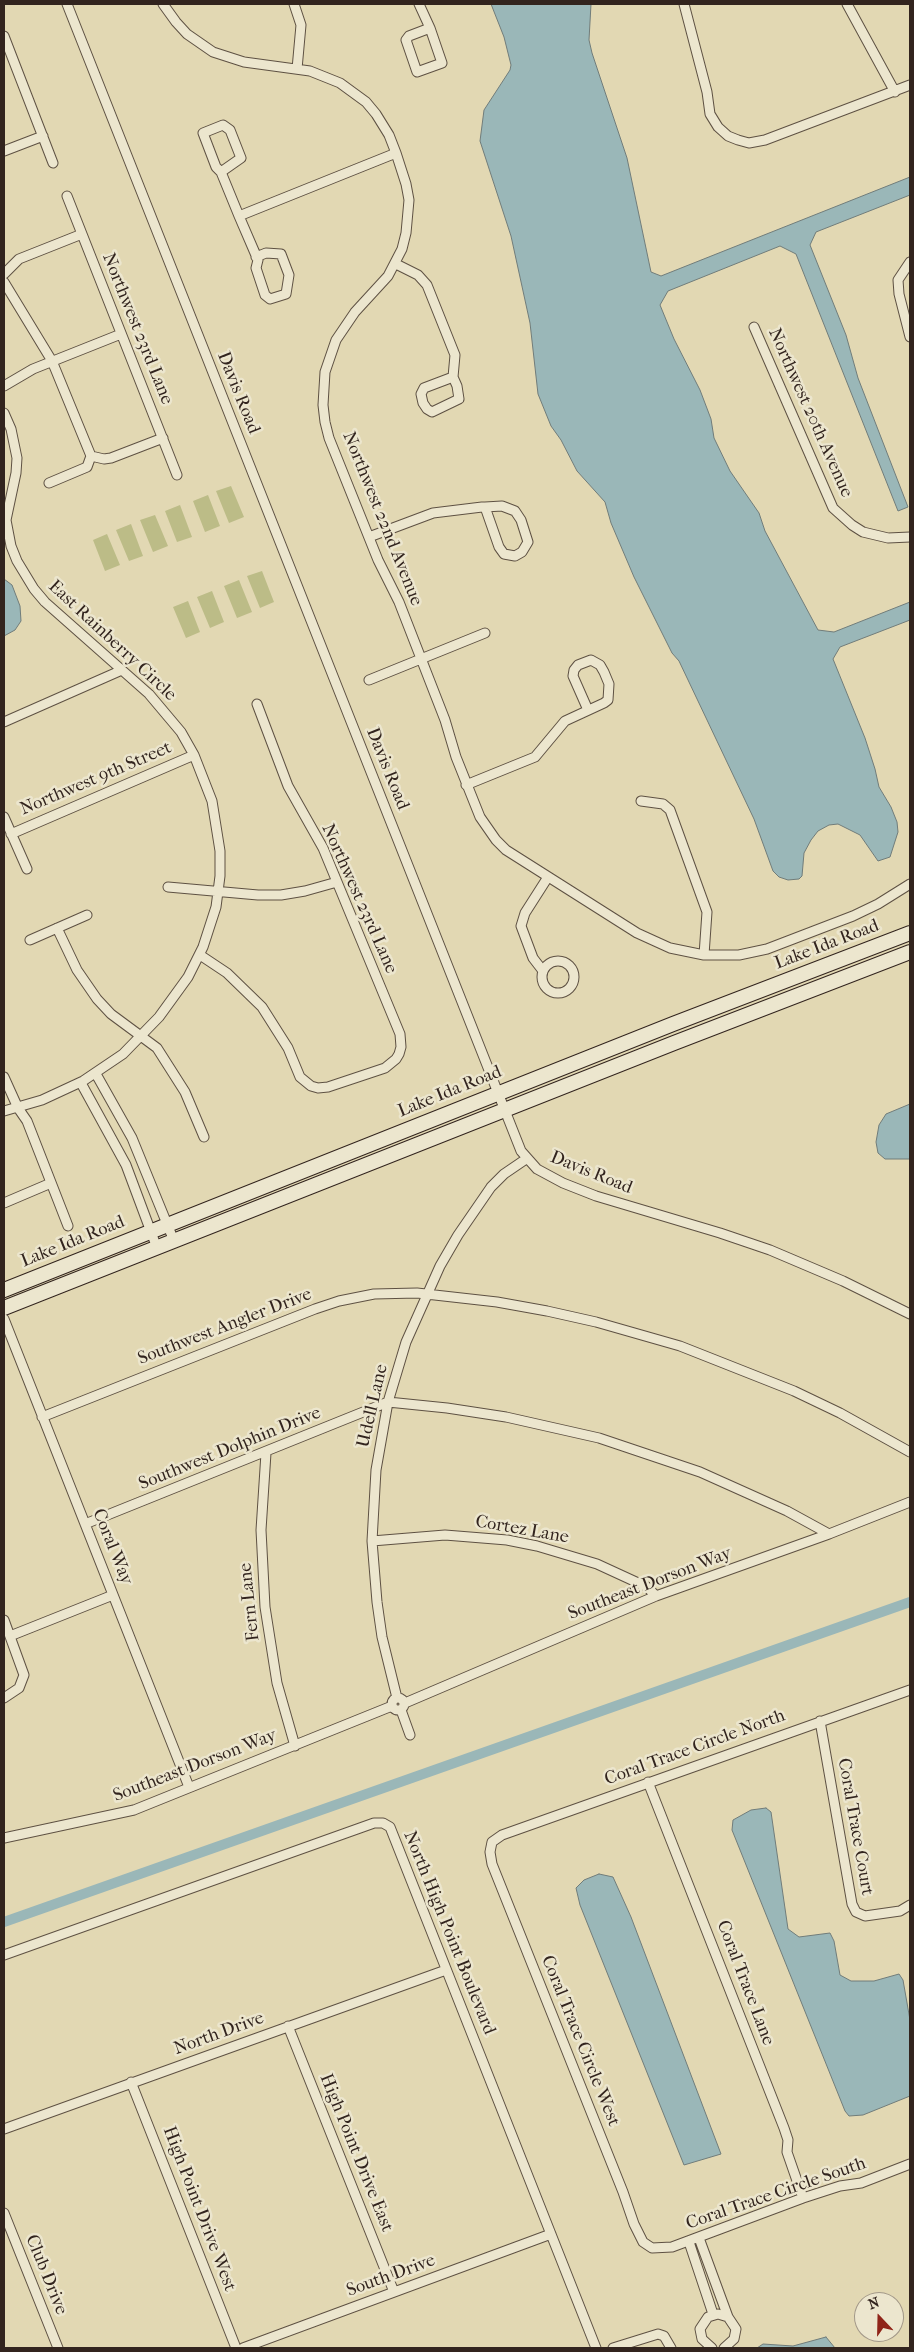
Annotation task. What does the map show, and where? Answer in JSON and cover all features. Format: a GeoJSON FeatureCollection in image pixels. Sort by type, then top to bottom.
{"type":"FeatureCollection","features":[{"type":"Feature","properties":{"kind":"street","name":"Davis Road"},"geometry":{"type":"LineString","coordinates":[[67,4],[504,1110],[526,1159],[543,1174],[563,1184],[770,1250],[843,1281],[910,1314]]}},
{"type":"Feature","properties":{"kind":"street","name":"Northwest 22nd Avenue"},"geometry":{"type":"LineString","coordinates":[[163,4],[187,34],[213,52],[244,62],[297,69],[326,76],[353,92],[376,114],[389,135],[406,184],[409,217],[404,241],[396,264],[378,289],[355,312],[336,340],[325,372],[323,388],[324,414],[330,438],[369,538],[399,602],[445,720],[466,785],[480,817],[496,840],[506,850],[650,940],[670,948],[704,955],[739,955],[767,949],[853,916],[878,904],[910,884]]}},
{"type":"Feature","properties":{"kind":"street"},"geometry":{"type":"LineString","coordinates":[[294,4],[301,25],[297,69]]}},
{"type":"Feature","properties":{"kind":"street"},"geometry":{"type":"LineString","coordinates":[[419,4],[430,28],[442,63],[417,72],[406,40],[409,36],[430,28]]}},
{"type":"Feature","properties":{"kind":"street"},"geometry":{"type":"LineString","coordinates":[[684,4],[699,57],[710,114],[728,136],[749,143],[765,140],[910,85]]}},
{"type":"Feature","properties":{"kind":"street"},"geometry":{"type":"LineString","coordinates":[[848,4],[895,92]]}},
{"type":"Feature","properties":{"kind":"street"},"geometry":{"type":"LineString","coordinates":[[4,36],[54,163]]}},
{"type":"Feature","properties":{"kind":"street"},"geometry":{"type":"LineString","coordinates":[[221,172],[241,158],[230,130],[223,125],[203,133],[216,167],[221,172],[256,257],[258,260],[256,268],[265,295],[270,299],[286,294],[289,275],[281,254],[266,253],[256,257]]}},
{"type":"Feature","properties":{"kind":"street"},"geometry":{"type":"LineString","coordinates":[[4,151],[43,136]]}},
{"type":"Feature","properties":{"kind":"street"},"geometry":{"type":"LineString","coordinates":[[239,216],[396,154]]}},
{"type":"Feature","properties":{"kind":"street","name":"Northwest 23rd Lane"},"geometry":{"type":"LineString","coordinates":[[67,196],[177,475]]}},
{"type":"Feature","properties":{"kind":"street"},"geometry":{"type":"LineString","coordinates":[[4,274],[19,259],[82,234]]}},
{"type":"Feature","properties":{"kind":"street"},"geometry":{"type":"LineString","coordinates":[[910,262],[902,270],[898,280],[899,294],[910,337]]}},
{"type":"Feature","properties":{"kind":"street"},"geometry":{"type":"LineString","coordinates":[[396,264],[418,275],[428,285],[455,355],[453,377],[457,386],[459,400],[432,412],[423,403],[421,394],[424,388],[453,377]]}},
{"type":"Feature","properties":{"kind":"street"},"geometry":{"type":"LineString","coordinates":[[4,282],[52,361],[91,456],[86,467],[49,483]]}},
{"type":"Feature","properties":{"kind":"street","name":"Northwest 20th Avenue"},"geometry":{"type":"LineString","coordinates":[[754,327],[829,502],[841,517],[852,526],[875,536],[888,538],[910,537]]}},
{"type":"Feature","properties":{"kind":"street"},"geometry":{"type":"LineString","coordinates":[[4,386],[26,372],[122,334]]}},
{"type":"Feature","properties":{"kind":"street","name":"East Rainberry Circle"},"geometry":{"type":"LineString","coordinates":[[4,413],[11,430],[16,458],[16,473],[6,520],[11,546],[17,561],[29,583],[45,602],[166,712],[194,755],[212,801],[218,826],[220,851],[218,890],[209,931],[200,955],[174,998],[143,1036],[123,1054],[81,1083],[42,1100],[4,1111]]}},
{"type":"Feature","properties":{"kind":"street"},"geometry":{"type":"LineString","coordinates":[[91,456],[104,459],[111,458],[163,438]]}},
{"type":"Feature","properties":{"kind":"street"},"geometry":{"type":"LineString","coordinates":[[369,538],[433,513],[485,507],[502,506],[516,511],[528,542],[522,552],[515,556],[504,554],[499,547],[485,507]]}},
{"type":"Feature","properties":{"kind":"street"},"geometry":{"type":"LineString","coordinates":[[369,680],[485,633]]}},
{"type":"Feature","properties":{"kind":"street"},"geometry":{"type":"LineString","coordinates":[[466,785],[535,757],[559,725],[604,703],[610,694],[609,684],[600,665],[591,660],[578,665],[574,670],[573,676],[588,710]]}},
{"type":"Feature","properties":{"kind":"street"},"geometry":{"type":"LineString","coordinates":[[4,722],[122,670]]}},
{"type":"Feature","properties":{"kind":"street","name":"Northwest 23rd Lane"},"geometry":{"type":"LineString","coordinates":[[200,955],[227,973],[262,1007],[276,1026],[305,1082],[318,1088],[328,1087],[385,1068],[396,1060],[401,1047],[400,1034],[323,848],[288,786],[257,704]]}},
{"type":"Feature","properties":{"kind":"street","name":"Northwest 9th Street"},"geometry":{"type":"LineString","coordinates":[[11,834],[194,755]]}},
{"type":"Feature","properties":{"kind":"street"},"geometry":{"type":"LineString","coordinates":[[641,801],[663,804],[670,810],[706,905],[708,920],[704,955]]}},
{"type":"Feature","properties":{"kind":"street","name":"Northwest 9th Street"},"geometry":{"type":"LineString","coordinates":[[4,817],[27,869]]}},
{"type":"Feature","properties":{"kind":"street"},"geometry":{"type":"LineString","coordinates":[[543,971],[533,958],[521,926],[525,913],[548,876]]}},
{"type":"Feature","properties":{"kind":"street"},"geometry":{"type":"LineString","coordinates":[[168,887],[258,895],[281,895],[305,891],[337,882]]}},
{"type":"Feature","properties":{"kind":"street"},"geometry":{"type":"LineString","coordinates":[[30,940],[87,915]]}},
{"type":"Feature","properties":{"kind":"street"},"geometry":{"type":"LineString","coordinates":[[57,928],[77,970],[96,999],[111,1014],[157,1048],[185,1092],[204,1137]]}},
{"type":"Feature","properties":{"kind":"street","name":"Lake Ida Road"},"geometry":{"type":"LineString","coordinates":[[4,1290],[498,1093],[910,933]]}},
{"type":"Feature","properties":{"kind":"street","name":"Lake Ida Road"},"geometry":{"type":"LineString","coordinates":[[4,1308],[755,1011],[910,952]]}},
{"type":"Feature","properties":{"kind":"street"},"geometry":{"type":"LineString","coordinates":[[755,1011],[757,1002],[775,984]]}},
{"type":"Feature","properties":{"kind":"street"},"geometry":{"type":"LineString","coordinates":[[96,1074],[132,1138],[174,1241]]}},
{"type":"Feature","properties":{"kind":"street"},"geometry":{"type":"LineString","coordinates":[[4,1077],[18,1108],[27,1121],[68,1226]]}},
{"type":"Feature","properties":{"kind":"street"},"geometry":{"type":"LineString","coordinates":[[81,1083],[126,1165],[157,1248]]}},
{"type":"Feature","properties":{"kind":"street","name":"Udell Lane"},"geometry":{"type":"LineString","coordinates":[[410,1735],[399,1704],[382,1637],[376,1602],[372,1541],[376,1470],[388,1402],[406,1342],[426,1294],[458,1235],[477,1206],[504,1174],[526,1159]]}},
{"type":"Feature","properties":{"kind":"street"},"geometry":{"type":"LineString","coordinates":[[4,1203],[51,1183]]}},
{"type":"Feature","properties":{"kind":"street","name":"Southwest Angler Drive"},"geometry":{"type":"LineString","coordinates":[[42,1417],[339,1301],[391,1292],[426,1294],[547,1311],[612,1326],[680,1346],[748,1371],[794,1391],[847,1417],[910,1452]]}},
{"type":"Feature","properties":{"kind":"street","name":"Coral Way"},"geometry":{"type":"LineString","coordinates":[[4,1319],[189,1788]]}},
{"type":"Feature","properties":{"kind":"street"},"geometry":{"type":"LineString","coordinates":[[388,1402],[506,1417],[599,1438],[700,1472],[770,1503],[829,1534]]}},
{"type":"Feature","properties":{"kind":"street","name":"Southwest Dolphin Drive"},"geometry":{"type":"LineString","coordinates":[[85,1524],[266,1453],[388,1402]]}},
{"type":"Feature","properties":{"kind":"street","name":"Fern Lane"},"geometry":{"type":"LineString","coordinates":[[266,1453],[261,1530],[265,1607],[278,1683],[295,1746]]}},
{"type":"Feature","properties":{"kind":"street","name":"Southeast Dorson Way"},"geometry":{"type":"LineString","coordinates":[[4,1838],[127,1812],[399,1704],[656,1596],[829,1534],[910,1502]]}},
{"type":"Feature","properties":{"kind":"street","name":"Cortez Lane"},"geometry":{"type":"LineString","coordinates":[[372,1541],[445,1535],[522,1543],[568,1554],[597,1564],[647,1587],[656,1596]]}},
{"type":"Feature","properties":{"kind":"street"},"geometry":{"type":"LineString","coordinates":[[10,1636],[113,1595]]}},
{"type":"Feature","properties":{"kind":"street"},"geometry":{"type":"LineString","coordinates":[[4,1620],[24,1675],[20,1688],[4,1698]]}},
{"type":"Feature","properties":{"kind":"street","name":"Coral Trace Circle North"},"geometry":{"type":"LineString","coordinates":[[492,1842],[502,1835],[910,1690]]}},
{"type":"Feature","properties":{"kind":"street","name":"Coral Trace Court"},"geometry":{"type":"LineString","coordinates":[[820,1721],[852,1904],[856,1912],[865,1916],[900,1911],[910,1905]]}},
{"type":"Feature","properties":{"kind":"street","name":"Coral Trace Lane"},"geometry":{"type":"LineString","coordinates":[[648,1782],[784,2128],[788,2140],[787,2152],[804,2198]]}},
{"type":"Feature","properties":{"kind":"street","name":"North High Point Boulevard"},"geometry":{"type":"LineString","coordinates":[[4,1956],[374,1823],[383,1823],[390,1827],[596,2348]]}},
{"type":"Feature","properties":{"kind":"street","name":"Coral Trace Circle West"},"geometry":{"type":"LineString","coordinates":[[492,1842],[490,1852],[492,1864],[623,2192],[634,2224],[643,2242],[652,2248]]}},
{"type":"Feature","properties":{"kind":"street","name":"North Drive"},"geometry":{"type":"LineString","coordinates":[[4,2129],[446,1970]]}},
{"type":"Feature","properties":{"kind":"street","name":"High Point Drive East"},"geometry":{"type":"LineString","coordinates":[[288,2026],[394,2292]]}},
{"type":"Feature","properties":{"kind":"street","name":"High Point Drive West"},"geometry":{"type":"LineString","coordinates":[[131,2082],[236,2348]]}},
{"type":"Feature","properties":{"kind":"street","name":"Coral Trace Circle South"},"geometry":{"type":"LineString","coordinates":[[652,2248],[672,2247],[689,2242],[804,2198],[840,2186],[861,2183],[910,2164]]}},
{"type":"Feature","properties":{"kind":"street","name":"Club Drive"},"geometry":{"type":"LineString","coordinates":[[4,2213],[58,2348]]}},
{"type":"Feature","properties":{"kind":"street","name":"South Drive"},"geometry":{"type":"LineString","coordinates":[[244,2348],[551,2234]]}},
{"type":"Feature","properties":{"kind":"street"},"geometry":{"type":"LineString","coordinates":[[699,2238],[728,2317],[736,2329],[728,2347]]}},
{"type":"Feature","properties":{"kind":"street"},"geometry":{"type":"LineString","coordinates":[[689,2242],[713,2314]]}},
{"type":"Feature","properties":{"kind":"street"},"geometry":{"type":"LineString","coordinates":[[713,2314],[728,2317]]}},
{"type":"Feature","properties":{"kind":"street"},"geometry":{"type":"LineString","coordinates":[[705,2348],[702,2339],[702,2324],[713,2314]]}},
{"type":"Feature","properties":{"kind":"street"},"geometry":{"type":"LineString","coordinates":[[613,2348],[658,2334],[664,2336],[670,2348]]}},
{"type":"Feature","properties":{"kind":"street"},"geometry":{"type":"LineString","coordinates":[[702,2339],[712,2348]]}},
{"type":"Feature","properties":{"kind":"green space"},"geometry":{"type":"Polygon","coordinates":[[[231,486],[244,517],[229,523],[216,491],[231,486]]]}},
{"type":"Feature","properties":{"kind":"green space"},"geometry":{"type":"Polygon","coordinates":[[[208,495],[220,526],[205,532],[193,501],[208,495]]]}},
{"type":"Feature","properties":{"kind":"green space"},"geometry":{"type":"Polygon","coordinates":[[[180,505],[192,537],[177,542],[165,511],[180,505]]]}},
{"type":"Feature","properties":{"kind":"green space"},"geometry":{"type":"Polygon","coordinates":[[[155,515],[168,546],[153,552],[140,520],[155,515]]]}},
{"type":"Feature","properties":{"kind":"green space"},"geometry":{"type":"Polygon","coordinates":[[[131,524],[143,556],[129,561],[116,530],[131,524]]]}},
{"type":"Feature","properties":{"kind":"green space"},"geometry":{"type":"Polygon","coordinates":[[[107,534],[120,565],[105,571],[93,540],[107,534]]]}},
{"type":"Feature","properties":{"kind":"green space"},"geometry":{"type":"Polygon","coordinates":[[[262,571],[274,602],[260,608],[247,576],[262,571]]]}},
{"type":"Feature","properties":{"kind":"green space"},"geometry":{"type":"Polygon","coordinates":[[[239,580],[252,612],[237,618],[224,586],[239,580]]]}},
{"type":"Feature","properties":{"kind":"green space"},"geometry":{"type":"Polygon","coordinates":[[[212,591],[224,622],[210,628],[197,597],[212,591]]]}},
{"type":"Feature","properties":{"kind":"green space"},"geometry":{"type":"Polygon","coordinates":[[[188,601],[200,632],[186,638],[173,607],[188,601]]]}},
{"type":"Feature","properties":{"kind":"water"},"geometry":{"type":"Polygon","coordinates":[[[491,4],[591,4],[589,40],[627,158],[651,272],[661,276],[910,177],[910,195],[816,232],[810,245],[846,335],[858,378],[908,507],[898,511],[796,254],[780,246],[668,291],[660,305],[674,339],[700,390],[711,419],[714,438],[730,471],[759,513],[765,531],[818,630],[834,632],[910,602],[910,620],[840,647],[833,659],[865,738],[879,787],[891,807],[897,822],[898,832],[890,857],[878,861],[860,835],[838,824],[829,825],[818,831],[811,840],[804,853],[802,876],[799,879],[788,880],[779,877],[773,871],[754,819],[679,661],[672,653],[634,577],[611,523],[605,502],[577,471],[561,440],[551,426],[538,394],[530,323],[511,236],[480,141],[484,110],[510,70],[511,65],[504,37],[491,4]]]}},
{"type":"Feature","properties":{"kind":"water"},"geometry":{"type":"Polygon","coordinates":[[[4,579],[12,585],[20,606],[21,621],[15,630],[4,636],[4,579]]]}},
{"type":"Feature","properties":{"kind":"water"},"geometry":{"type":"Polygon","coordinates":[[[910,1104],[910,1159],[885,1159],[878,1153],[876,1142],[879,1125],[886,1114],[910,1104]]]}},
{"type":"Feature","properties":{"kind":"water"},"geometry":{"type":"Polygon","coordinates":[[[766,1808],[771,1812],[788,1929],[799,1937],[830,1933],[834,1941],[840,1975],[851,1981],[874,1981],[899,1974],[903,1980],[910,2020],[910,2096],[863,2115],[849,2116],[845,2111],[732,1830],[733,1820],[751,1810],[766,1808]]]}},
{"type":"Feature","properties":{"kind":"water"},"geometry":{"type":"Polygon","coordinates":[[[599,1874],[613,1877],[631,1917],[721,2154],[684,2165],[580,1905],[576,1888],[584,1880],[599,1874]]]}},
{"type":"Feature","properties":{"kind":"water"},"geometry":{"type":"Polygon","coordinates":[[[826,2337],[835,2348],[757,2348],[763,2344],[793,2346],[826,2337]]]}},
{"type":"Feature","properties":{"kind":"waterway"},"geometry":{"type":"LineString","coordinates":[[4,1922],[910,1602]]}}]}
